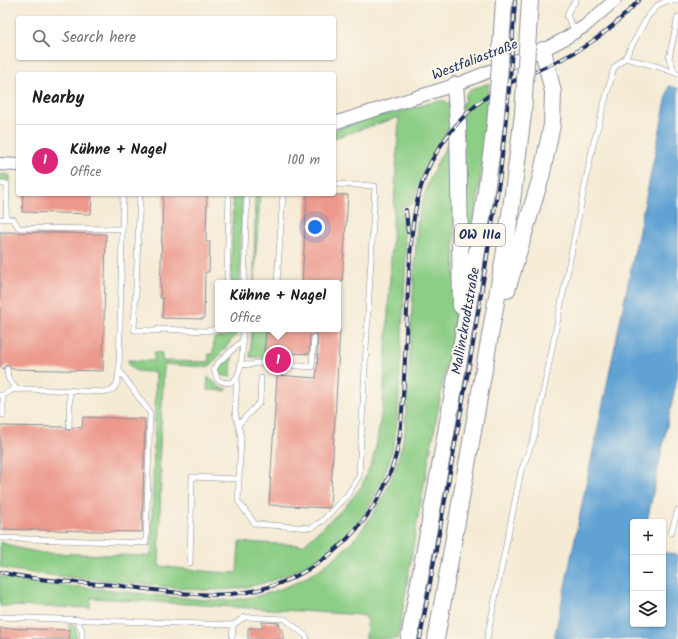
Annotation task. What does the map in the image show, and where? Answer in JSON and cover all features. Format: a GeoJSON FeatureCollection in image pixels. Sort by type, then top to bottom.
{"type":"FeatureCollection","features":[{"type":"Feature","properties":{"kind":"highway","name":"Mallinckrodtstraße"},"geometry":{"type":"LineString","coordinates":[[409,639],[462,344],[486,197],[495,125],[504,0]]}},
{"type":"Feature","properties":{"kind":"highway","name":"Mallinckrodtstraße"},"geometry":{"type":"LineString","coordinates":[[436,639],[450,566],[512,201],[523,114],[530,0]]}},
{"type":"Feature","properties":{"kind":"highway"},"geometry":{"type":"LineString","coordinates":[[487,350],[530,214],[544,164],[552,125],[553,92],[543,50]]}},
{"type":"Feature","properties":{"kind":"highway"},"geometry":{"type":"LineString","coordinates":[[455,85],[458,123],[462,344]]}},
{"type":"Feature","properties":{"kind":"highway"},"geometry":{"type":"LineString","coordinates":[[446,639],[450,566]]}},
{"type":"Feature","properties":{"kind":"street","name":"Westfaliastraße"},"geometry":{"type":"LineString","coordinates":[[336,122],[455,85],[543,50],[575,32],[615,0]]}},
{"type":"Feature","properties":{"kind":"street"},"geometry":{"type":"LineString","coordinates":[[0,164],[16,165]]}},
{"type":"Feature","properties":{"kind":"lane"},"geometry":{"type":"LineString","coordinates":[[575,32],[567,16],[576,0]]}},
{"type":"Feature","properties":{"kind":"lane"},"geometry":{"type":"LineString","coordinates":[[487,639],[522,471],[534,438],[593,145],[614,68],[625,58],[648,16],[658,5],[666,1],[678,1]]}},
{"type":"Feature","properties":{"kind":"lane"},"geometry":{"type":"LineString","coordinates":[[676,74],[669,58],[678,17]]}},
{"type":"Feature","properties":{"kind":"lane"},"geometry":{"type":"LineString","coordinates":[[625,58],[659,67],[676,74]]}},
{"type":"Feature","properties":{"kind":"lane"},"geometry":{"type":"LineString","coordinates":[[0,184],[7,184],[6,219]]}},
{"type":"Feature","properties":{"kind":"lane"},"geometry":{"type":"LineString","coordinates":[[243,332],[240,372],[237,378],[235,412],[241,437],[238,501],[255,524],[311,528],[322,521],[340,503],[348,494],[359,476],[375,186],[336,184]]}},
{"type":"Feature","properties":{"kind":"lane"},"geometry":{"type":"LineString","coordinates":[[3,415],[2,395],[12,390],[70,390],[108,392],[117,385],[119,370],[123,196]]}},
{"type":"Feature","properties":{"kind":"lane"},"geometry":{"type":"LineString","coordinates":[[140,196],[134,330],[158,331],[158,329],[207,331],[215,329]]}},
{"type":"Feature","properties":{"kind":"lane"},"geometry":{"type":"LineString","coordinates":[[227,280],[229,196]]}},
{"type":"Feature","properties":{"kind":"lane"},"geometry":{"type":"LineString","coordinates":[[244,280],[247,196]]}},
{"type":"Feature","properties":{"kind":"lane"},"geometry":{"type":"LineString","coordinates":[[277,280],[283,196]]}},
{"type":"Feature","properties":{"kind":"lane"},"geometry":{"type":"LineString","coordinates":[[0,219],[13,219],[18,228],[122,229]]}},
{"type":"Feature","properties":{"kind":"lane"},"geometry":{"type":"LineString","coordinates":[[240,364],[250,365],[256,363],[312,367],[314,337]]}},
{"type":"Feature","properties":{"kind":"lane"},"geometry":{"type":"LineString","coordinates":[[237,378],[228,383],[222,382],[217,379],[214,369],[218,363],[242,341]]}},
{"type":"Feature","properties":{"kind":"lane"},"geometry":{"type":"LineString","coordinates":[[7,369],[7,376],[10,383],[18,390]]}},
{"type":"Feature","properties":{"kind":"lane"},"geometry":{"type":"LineString","coordinates":[[0,538],[146,543],[150,413],[119,370]]}},
{"type":"Feature","properties":{"kind":"lane"},"geometry":{"type":"LineString","coordinates":[[238,425],[260,402],[261,378]]}},
{"type":"Feature","properties":{"kind":"lane"},"geometry":{"type":"LineString","coordinates":[[69,427],[70,390]]}},
{"type":"Feature","properties":{"kind":"lane"},"geometry":{"type":"LineString","coordinates":[[190,563],[192,477],[239,479]]}},
{"type":"Feature","properties":{"kind":"lane"},"geometry":{"type":"LineString","coordinates":[[671,533],[678,510]]}},
{"type":"Feature","properties":{"kind":"lane"},"geometry":{"type":"LineString","coordinates":[[0,617],[233,625],[245,617],[285,618],[306,636],[307,639]]}},
{"type":"Feature","properties":{"kind":"lane"},"geometry":{"type":"LineString","coordinates":[[76,619],[82,630],[82,639]]}},
{"type":"Feature","properties":{"kind":"lane"},"geometry":{"type":"LineString","coordinates":[[232,639],[233,625]]}},
{"type":"Feature","properties":{"kind":"green space"},"geometry":{"type":"Polygon","coordinates":[[[489,83],[484,139],[486,139],[466,281],[462,103],[465,102],[465,97],[468,91],[489,83]]]}},
{"type":"Feature","properties":{"kind":"green space"},"geometry":{"type":"Polygon","coordinates":[[[437,101],[445,101],[450,104],[453,123],[429,161],[420,181],[413,203],[402,206],[406,256],[396,432],[390,458],[381,483],[369,508],[354,527],[341,540],[313,562],[280,578],[235,589],[203,590],[48,575],[0,567],[0,542],[18,548],[42,553],[151,556],[156,372],[143,372],[135,370],[129,365],[128,360],[154,361],[154,352],[162,353],[162,361],[208,362],[209,354],[213,354],[214,338],[230,335],[230,332],[236,332],[236,335],[211,365],[205,367],[164,364],[159,466],[161,471],[159,566],[237,573],[239,542],[303,545],[343,509],[361,487],[372,462],[383,403],[399,117],[336,137],[336,129],[371,117],[395,113],[437,101]]]}},
{"type":"Feature","properties":{"kind":"green space"},"geometry":{"type":"Polygon","coordinates":[[[453,136],[454,324],[416,528],[398,639],[366,639],[367,618],[362,615],[91,598],[90,608],[0,606],[0,576],[30,582],[174,597],[231,600],[265,594],[296,582],[324,566],[348,546],[368,521],[384,494],[397,463],[405,430],[417,225],[430,179],[453,136]]]}},
{"type":"Feature","properties":{"kind":"green space"},"geometry":{"type":"Polygon","coordinates":[[[0,174],[10,175],[10,181],[0,181],[0,174]]]}},
{"type":"Feature","properties":{"kind":"green space"},"geometry":{"type":"Polygon","coordinates":[[[233,196],[242,196],[240,280],[231,280],[233,196]]]}},
{"type":"Feature","properties":{"kind":"green space"},"geometry":{"type":"Polygon","coordinates":[[[255,196],[260,196],[254,280],[255,196]]]}},
{"type":"Feature","properties":{"kind":"green space"},"geometry":{"type":"Polygon","coordinates":[[[252,332],[266,332],[264,352],[283,353],[283,359],[250,357],[252,332]]]}},
{"type":"Feature","properties":{"kind":"green space"},"geometry":{"type":"Polygon","coordinates":[[[232,355],[231,376],[223,376],[219,370],[221,365],[232,355]]]}},
{"type":"Feature","properties":{"kind":"green space"},"geometry":{"type":"Polygon","coordinates":[[[208,377],[219,387],[228,389],[225,391],[207,390],[208,377]]]}},
{"type":"Feature","properties":{"kind":"green space"},"geometry":{"type":"Polygon","coordinates":[[[69,623],[74,626],[76,630],[76,639],[69,639],[69,623]]]}},
{"type":"Feature","properties":{"kind":"water"},"geometry":{"type":"Polygon","coordinates":[[[669,86],[678,88],[678,373],[648,519],[630,519],[630,627],[666,627],[666,553],[678,555],[678,639],[554,639],[669,86]]]}},
{"type":"Feature","properties":{"kind":"building"},"geometry":{"type":"Polygon","coordinates":[[[348,195],[342,283],[341,280],[302,280],[307,196],[348,195]]]}},
{"type":"Feature","properties":{"kind":"building"},"geometry":{"type":"Polygon","coordinates":[[[23,196],[92,196],[91,214],[22,212],[23,196]]]}},
{"type":"Feature","properties":{"kind":"building"},"geometry":{"type":"Polygon","coordinates":[[[163,196],[207,196],[206,242],[210,242],[209,272],[205,272],[204,319],[162,318],[163,298],[160,298],[163,196]]]}},
{"type":"Feature","properties":{"kind":"building"},"geometry":{"type":"Polygon","coordinates":[[[0,232],[106,234],[103,371],[11,369],[7,365],[3,369],[0,368],[0,232]]]}},
{"type":"Feature","properties":{"kind":"building"},"geometry":{"type":"Polygon","coordinates":[[[266,332],[340,332],[329,508],[269,505],[277,375],[316,378],[318,355],[317,334],[314,333],[310,336],[309,354],[264,352],[266,332]]]}},
{"type":"Feature","properties":{"kind":"building"},"geometry":{"type":"Polygon","coordinates":[[[83,417],[145,419],[142,532],[0,529],[0,426],[65,427],[69,431],[73,427],[82,428],[83,417]]]}},
{"type":"Feature","properties":{"kind":"building"},"geometry":{"type":"Polygon","coordinates":[[[262,622],[279,623],[279,629],[283,629],[283,639],[248,639],[248,628],[262,628],[262,622]]]}},
{"type":"Feature","properties":{"kind":"building"},"geometry":{"type":"Polygon","coordinates":[[[0,628],[70,630],[69,639],[0,639],[0,628]]]}},
{"type":"Feature","properties":{"kind":"railway"},"geometry":{"type":"LineString","coordinates":[[420,639],[473,344],[500,175],[510,80],[515,0]]}},
{"type":"Feature","properties":{"kind":"railway"},"geometry":{"type":"LineString","coordinates":[[0,572],[70,582],[216,595],[259,590],[285,581],[309,569],[332,553],[352,534],[369,512],[383,488],[396,456],[402,418],[411,240],[419,192],[431,162],[454,128],[476,105],[504,86],[566,57],[596,39],[623,17],[639,0]]}},
{"type":"Feature","properties":{"kind":"railway"},"geometry":{"type":"LineString","coordinates":[[406,210],[408,232]]}},
{"type":"Feature","properties":{"kind":"place","name":"Kühne + Nagel"},"geometry":{"type":"Point","coordinates":[278,360]}}]}
